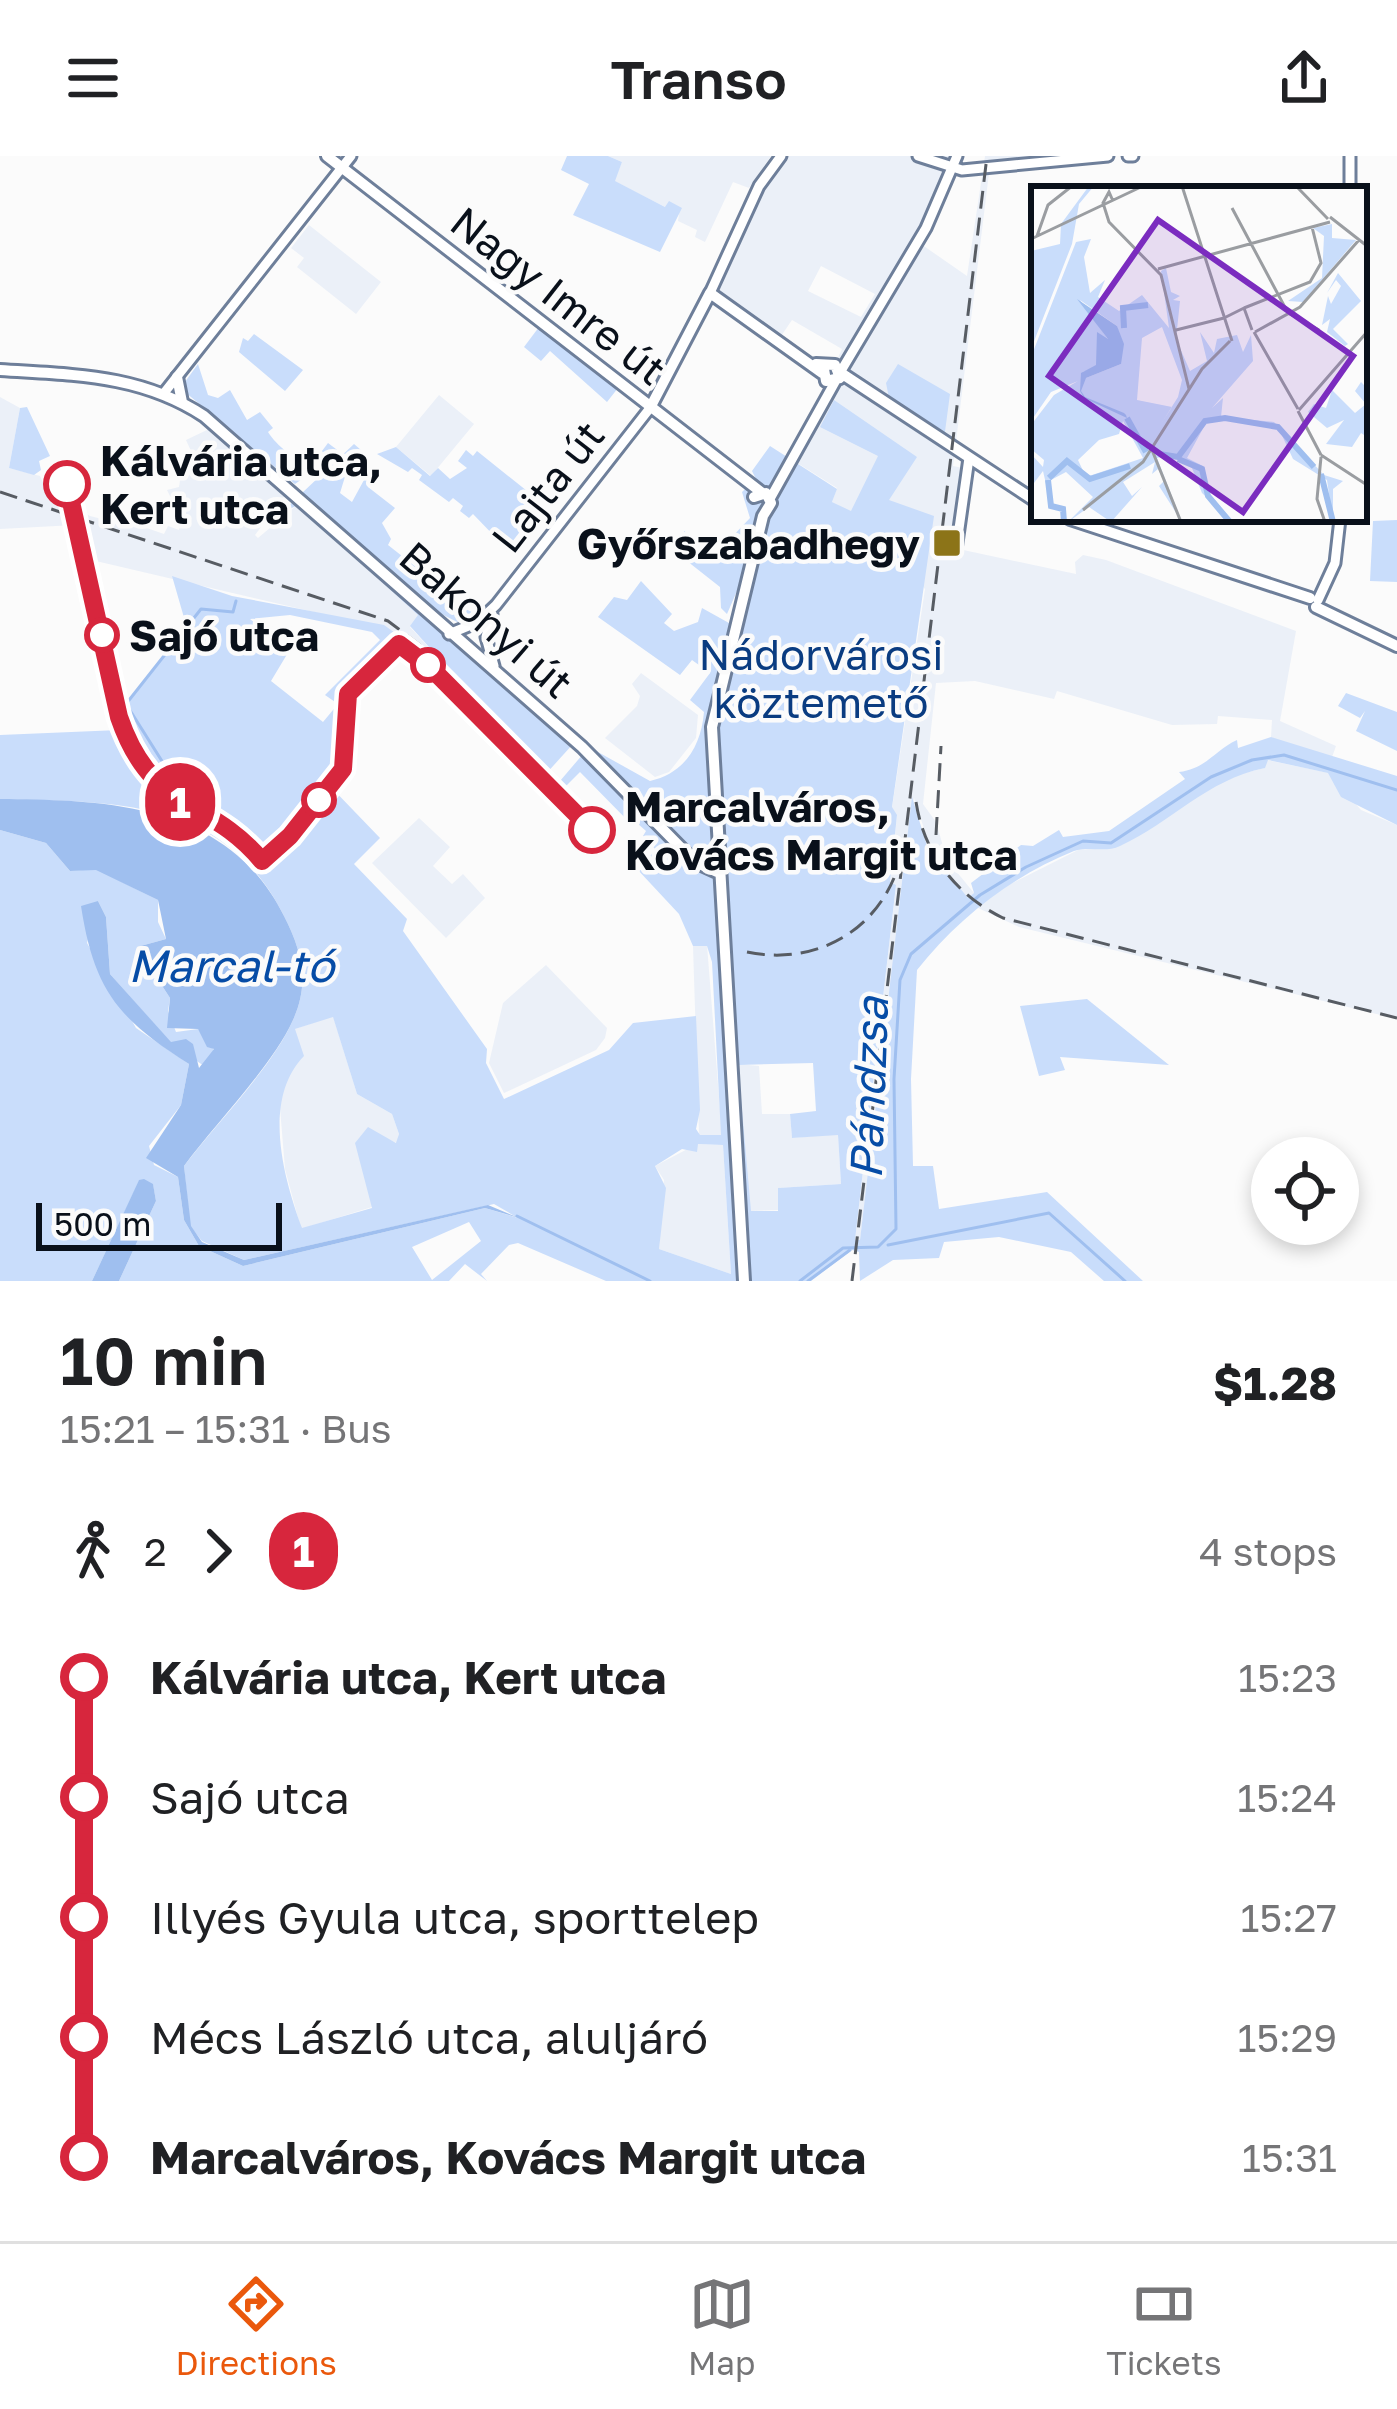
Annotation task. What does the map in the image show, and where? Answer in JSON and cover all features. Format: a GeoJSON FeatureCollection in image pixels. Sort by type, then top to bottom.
{"type":"FeatureCollection","features":[{"type":"Feature","properties":{"kind":"main road","name":"Nagy Imre út"},"geometry":{"type":"LineString","coordinates":[[327,156],[762,499]]}},
{"type":"Feature","properties":{"kind":"main road"},"geometry":{"type":"LineString","coordinates":[[650,408],[710,292],[811,363],[859,386],[1031,498]]}},
{"type":"Feature","properties":{"kind":"main road","name":"Bakonyi út"},"geometry":{"type":"LineString","coordinates":[[0,370],[112,379],[182,402],[281,481],[449,634],[527,698],[629,791],[695,862],[717,872]]}},
{"type":"Feature","properties":{"kind":"main road"},"geometry":{"type":"LineString","coordinates":[[177,376],[182,402]]}},
{"type":"Feature","properties":{"kind":"main road"},"geometry":{"type":"LineString","coordinates":[[744,1281],[717,872],[715,706],[760,532],[762,499]]}},
{"type":"Feature","properties":{"kind":"main road"},"geometry":{"type":"LineString","coordinates":[[1079,522],[1314,601],[1397,646]]}},
{"type":"Feature","properties":{"kind":"street"},"geometry":{"type":"LineString","coordinates":[[164,393],[351,156]]}},
{"type":"Feature","properties":{"kind":"street"},"geometry":{"type":"LineString","coordinates":[[710,292],[764,178],[781,156]]}},
{"type":"Feature","properties":{"kind":"street"},"geometry":{"type":"LineString","coordinates":[[918,156],[960,170],[1064,167],[1127,156]]}},
{"type":"Feature","properties":{"kind":"street"},"geometry":{"type":"LineString","coordinates":[[762,499],[946,185],[960,170],[961,156],[984,169]]}},
{"type":"Feature","properties":{"kind":"street"},"geometry":{"type":"LineString","coordinates":[[960,170],[1108,156]]}},
{"type":"Feature","properties":{"kind":"street"},"geometry":{"type":"LineString","coordinates":[[1350,156],[1351,186]]}},
{"type":"Feature","properties":{"kind":"street","name":"Lajta út"},"geometry":{"type":"LineString","coordinates":[[449,634],[478,622],[496,605],[650,408]]}},
{"type":"Feature","properties":{"kind":"street"},"geometry":{"type":"LineString","coordinates":[[956,550],[969,458]]}},
{"type":"Feature","properties":{"kind":"street"},"geometry":{"type":"LineString","coordinates":[[1314,601],[1335,563],[1340,522]]}},
{"type":"Feature","properties":{"kind":"street","name":"Lajta út"},"geometry":{"type":"LineString","coordinates":[[496,605],[485,637],[500,676]]}},
{"type":"Feature","properties":{"kind":"shaded area"},"geometry":{"type":"Polygon","coordinates":[[[608,156],[771,156],[749,188],[733,182],[705,242],[695,237],[697,230],[678,221],[679,214],[614,181],[622,162],[608,156]]]}},
{"type":"Feature","properties":{"kind":"shaded area"},"geometry":{"type":"Polygon","coordinates":[[[781,156],[957,156],[918,242],[967,276],[985,156],[1054,156],[1055,161],[990,165],[953,466],[963,468],[954,548],[1076,574],[1075,562],[1083,555],[1106,560],[1296,631],[1280,721],[1336,746],[1331,760],[1278,741],[1271,737],[1272,720],[1218,716],[1217,724],[1172,725],[1057,691],[1054,699],[975,681],[936,683],[923,804],[936,822],[947,860],[974,893],[968,899],[934,859],[914,798],[860,1241],[855,1240],[896,886],[890,883],[897,816],[892,808],[925,589],[851,512],[832,502],[837,488],[791,459],[842,349],[792,320],[777,342],[710,293],[759,186],[781,156]],[[821,266],[808,291],[861,317],[875,294],[821,266]]]}},
{"type":"Feature","properties":{"kind":"shaded area"},"geometry":{"type":"Polygon","coordinates":[[[309,225],[381,282],[356,314],[297,267],[304,258],[291,248],[309,225]]]}},
{"type":"Feature","properties":{"kind":"shaded area"},"geometry":{"type":"Polygon","coordinates":[[[439,395],[474,424],[431,476],[396,447],[439,395]]]}},
{"type":"Feature","properties":{"kind":"shaded area"},"geometry":{"type":"Polygon","coordinates":[[[0,397],[20,408],[9,468],[40,476],[50,497],[77,498],[80,510],[90,516],[106,520],[109,515],[164,534],[168,526],[179,530],[181,518],[167,490],[179,487],[181,474],[197,464],[186,440],[209,429],[286,494],[255,535],[258,538],[297,505],[419,615],[410,627],[542,770],[414,644],[382,628],[83,558],[75,525],[0,529],[0,397]]]}},
{"type":"Feature","properties":{"kind":"shaded area"},"geometry":{"type":"Polygon","coordinates":[[[641,673],[698,715],[696,738],[669,772],[655,777],[605,738],[637,706],[640,696],[632,684],[641,673]]]}},
{"type":"Feature","properties":{"kind":"shaded area"},"geometry":{"type":"Polygon","coordinates":[[[1267,760],[1329,773],[1361,810],[1397,825],[1397,1019],[1019,927],[978,908],[983,898],[1078,850],[1119,846],[1218,780],[1264,768],[1267,760]]]}},
{"type":"Feature","properties":{"kind":"shaded area"},"geometry":{"type":"Polygon","coordinates":[[[419,818],[450,847],[433,866],[452,884],[463,874],[485,898],[446,938],[372,863],[419,818]]]}},
{"type":"Feature","properties":{"kind":"shaded area"},"geometry":{"type":"Polygon","coordinates":[[[707,945],[722,1135],[699,1135],[693,946],[707,945]]]}},
{"type":"Feature","properties":{"kind":"shaded area"},"geometry":{"type":"Polygon","coordinates":[[[546,965],[607,1028],[605,1038],[596,1050],[504,1093],[489,1063],[503,1003],[546,965]]]}},
{"type":"Feature","properties":{"kind":"shaded area"},"geometry":{"type":"Polygon","coordinates":[[[333,1016],[357,1094],[392,1114],[399,1134],[397,1143],[378,1135],[372,1207],[301,1229],[285,1169],[279,1096],[294,1064],[295,1029],[333,1016]]]}},
{"type":"Feature","properties":{"kind":"shaded area"},"geometry":{"type":"Polygon","coordinates":[[[738,1064],[759,1066],[762,1114],[790,1114],[792,1138],[838,1134],[841,1184],[778,1188],[778,1210],[750,1211],[738,1064]]]}},
{"type":"Feature","properties":{"kind":"shaded area"},"geometry":{"type":"Polygon","coordinates":[[[697,1144],[723,1145],[731,1274],[659,1249],[664,1180],[655,1166],[697,1144]]]}},
{"type":"Feature","properties":{"kind":"green space"},"geometry":{"type":"Polygon","coordinates":[[[567,156],[608,156],[622,162],[615,181],[665,207],[669,201],[682,208],[660,252],[573,215],[589,184],[561,170],[567,156]]]}},
{"type":"Feature","properties":{"kind":"green space"},"geometry":{"type":"Polygon","coordinates":[[[539,327],[618,388],[607,402],[550,351],[541,361],[524,347],[539,327]]]}},
{"type":"Feature","properties":{"kind":"green space"},"geometry":{"type":"Polygon","coordinates":[[[254,334],[303,370],[285,391],[239,352],[243,338],[248,341],[254,334]]]}},
{"type":"Feature","properties":{"kind":"green space"},"geometry":{"type":"Polygon","coordinates":[[[198,364],[208,395],[218,398],[230,390],[247,420],[260,412],[273,428],[268,432],[294,457],[313,463],[328,443],[340,452],[295,484],[185,392],[182,386],[198,364]]]}},
{"type":"Feature","properties":{"kind":"green space"},"geometry":{"type":"Polygon","coordinates":[[[898,364],[950,394],[944,439],[889,398],[886,383],[898,364]]]}},
{"type":"Feature","properties":{"kind":"green space","name":"Nádorvárosi köztemető"},"geometry":{"type":"Polygon","coordinates":[[[834,400],[917,457],[889,500],[934,516],[892,807],[897,815],[890,882],[896,885],[855,1240],[860,1240],[912,797],[928,849],[968,898],[974,893],[971,883],[1021,845],[1033,846],[1059,830],[1063,837],[1109,831],[1185,779],[1179,772],[1196,767],[1237,740],[1238,748],[1271,737],[1397,776],[1397,825],[1341,797],[1328,773],[1268,760],[1265,768],[1225,782],[1120,846],[1074,851],[1029,873],[968,916],[917,970],[911,1079],[913,1166],[933,1166],[939,1209],[1047,1192],[1143,1281],[1104,1281],[1071,1252],[999,1237],[944,1242],[939,1258],[893,1260],[860,1281],[859,1252],[852,1250],[811,1281],[606,1281],[518,1243],[509,1245],[481,1274],[487,1281],[465,1264],[449,1281],[119,1281],[156,1201],[153,1185],[139,1181],[92,1281],[0,1281],[0,830],[46,843],[70,871],[96,869],[158,900],[158,922],[166,939],[137,947],[170,998],[168,1011],[176,1032],[198,1029],[214,1050],[204,1066],[171,1043],[110,974],[106,917],[98,901],[87,943],[136,1028],[189,1064],[181,1105],[149,1146],[154,1165],[178,1177],[184,1220],[199,1246],[243,1266],[485,1208],[518,1218],[494,1204],[244,1260],[202,1241],[190,1226],[184,1166],[258,1075],[293,1020],[302,980],[290,929],[260,877],[231,848],[199,828],[125,806],[0,799],[0,735],[119,730],[113,699],[128,703],[187,628],[172,576],[232,596],[384,625],[441,666],[541,771],[410,626],[418,615],[298,505],[281,513],[298,497],[480,666],[573,744],[544,776],[433,664],[393,637],[391,646],[340,706],[345,744],[290,829],[328,784],[380,838],[354,864],[407,919],[403,931],[487,1049],[486,1063],[504,1099],[609,1050],[633,1023],[696,1016],[700,1110],[696,1129],[700,1135],[721,1135],[712,962],[707,946],[693,946],[679,914],[637,869],[656,850],[643,836],[646,831],[637,823],[633,826],[580,772],[560,792],[560,781],[589,747],[650,781],[673,772],[689,756],[704,712],[690,700],[710,673],[692,660],[680,675],[598,617],[614,597],[627,600],[641,581],[672,614],[664,623],[674,631],[698,622],[702,608],[729,623],[740,584],[727,614],[721,608],[720,587],[687,561],[684,531],[702,544],[717,533],[729,540],[750,518],[742,492],[752,482],[758,483],[752,471],[770,446],[837,489],[832,502],[851,511],[878,456],[820,427],[834,400]],[[290,615],[250,619],[289,651],[271,681],[323,722],[338,704],[325,695],[380,640],[372,632],[290,615]],[[333,1017],[295,1029],[304,1056],[283,1094],[280,1139],[302,1228],[372,1208],[355,1143],[368,1127],[396,1143],[399,1134],[392,1114],[357,1094],[333,1017]],[[813,1063],[738,1065],[751,1211],[778,1211],[778,1188],[841,1184],[838,1135],[792,1138],[790,1114],[816,1111],[813,1063]],[[698,1144],[697,1152],[682,1149],[655,1166],[666,1188],[659,1249],[731,1274],[723,1145],[698,1144]],[[469,1222],[412,1247],[432,1280],[481,1241],[469,1222]]]}},
{"type":"Feature","properties":{"kind":"green space"},"geometry":{"type":"Polygon","coordinates":[[[27,407],[50,456],[39,461],[41,470],[34,475],[9,468],[20,408],[27,407]]]}},
{"type":"Feature","properties":{"kind":"green space"},"geometry":{"type":"Polygon","coordinates":[[[354,444],[361,450],[344,463],[348,467],[340,493],[352,502],[370,469],[377,475],[368,487],[395,508],[382,523],[391,539],[388,545],[416,567],[411,574],[437,595],[482,617],[459,623],[428,607],[302,493],[354,444]]]}},
{"type":"Feature","properties":{"kind":"green space"},"geometry":{"type":"Polygon","coordinates":[[[396,447],[430,476],[438,468],[450,479],[467,468],[458,461],[466,450],[473,456],[477,451],[542,503],[512,542],[506,537],[501,543],[473,514],[469,518],[460,511],[463,506],[453,498],[449,502],[419,480],[422,475],[377,454],[396,447]]]}},
{"type":"Feature","properties":{"kind":"green space"},"geometry":{"type":"Polygon","coordinates":[[[1397,520],[1397,582],[1370,581],[1373,521],[1397,520]]]}},
{"type":"Feature","properties":{"kind":"green space"},"geometry":{"type":"Polygon","coordinates":[[[1346,693],[1397,712],[1397,751],[1356,731],[1365,711],[1360,718],[1338,706],[1346,693]]]}},
{"type":"Feature","properties":{"kind":"green space"},"geometry":{"type":"Polygon","coordinates":[[[1087,999],[1169,1065],[1060,1057],[1065,1070],[1039,1076],[1020,1006],[1087,999]]]}},
{"type":"Feature","properties":{"kind":"water","name":"Marcal-tó"},"geometry":{"type":"Polygon","coordinates":[[[0,799],[124,807],[199,830],[232,851],[260,879],[290,929],[302,980],[293,1020],[258,1075],[184,1166],[191,1226],[202,1242],[244,1260],[488,1205],[519,1218],[485,1208],[243,1266],[199,1246],[184,1220],[178,1177],[146,1158],[181,1105],[189,1064],[144,1032],[113,1000],[93,960],[81,906],[98,901],[106,917],[110,974],[171,1042],[186,1039],[193,1044],[199,1068],[214,1049],[207,1047],[198,1029],[167,1028],[170,998],[137,947],[166,939],[158,900],[96,870],[70,871],[46,843],[0,830],[0,799]]]}},
{"type":"Feature","properties":{"kind":"water"},"geometry":{"type":"Polygon","coordinates":[[[139,1180],[153,1184],[156,1201],[119,1281],[92,1281],[139,1180]]]}},
{"type":"Feature","properties":{"kind":"waterway"},"geometry":{"type":"LineString","coordinates":[[198,796],[172,777],[126,704],[201,609],[233,612],[236,601]]}},
{"type":"Feature","properties":{"kind":"waterway","name":"Pándzsa"},"geometry":{"type":"LineString","coordinates":[[800,1281],[843,1248],[878,1247],[896,1229],[894,1079],[900,980],[911,954],[980,895],[1083,841],[1111,843],[1211,777],[1252,760],[1284,755],[1397,790]]}},
{"type":"Feature","properties":{"kind":"waterway"},"geometry":{"type":"LineString","coordinates":[[166,789],[173,786]]}},
{"type":"Feature","properties":{"kind":"waterway"},"geometry":{"type":"LineString","coordinates":[[888,1245],[1049,1213],[1125,1281]]}},
{"type":"Feature","properties":{"kind":"waterway","name":"Pándzsa"},"geometry":{"type":"LineString","coordinates":[[517,1216],[650,1281]]}},
{"type":"Feature","properties":{"kind":"waterway","name":"Pándzsa"},"geometry":{"type":"LineString","coordinates":[[808,1281],[850,1250]]}},
{"type":"Feature","properties":{"kind":"railway"},"geometry":{"type":"LineString","coordinates":[[852,1281],[987,156]]}},
{"type":"Feature","properties":{"kind":"railway"},"geometry":{"type":"LineString","coordinates":[[0,492],[388,621],[440,660],[538,767]]}},
{"type":"Feature","properties":{"kind":"railway"},"geometry":{"type":"LineString","coordinates":[[936,835],[941,746]]}},
{"type":"Feature","properties":{"kind":"railway"},"geometry":{"type":"LineString","coordinates":[[916,802],[926,839],[945,871],[971,897],[1003,918],[1397,1018]]}},
{"type":"Feature","properties":{"kind":"railway"},"geometry":{"type":"LineString","coordinates":[[747,952],[793,954],[834,942],[869,916],[894,878]]}},
{"type":"Feature","properties":{"kind":"bus line","name":"1"},"geometry":{"type":"LineString","coordinates":[[67,484],[119,717],[130,742],[162,790],[238,834],[262,861],[290,836],[343,769],[348,754],[348,694],[399,644],[432,669],[592,830]]}},
{"type":"Feature","properties":{"kind":"place","name":"Kálvária utca, Kert utca"},"geometry":{"type":"Point","coordinates":[67,484]}},
{"type":"Feature","properties":{"kind":"place","name":"Győrszabadhegy"},"geometry":{"type":"Point","coordinates":[947,543]}},
{"type":"Feature","properties":{"kind":"place","name":"Sajó utca"},"geometry":{"type":"Point","coordinates":[102,635]}},
{"type":"Feature","properties":{"kind":"place","name":"Marcalváros, Kovács Margit utca"},"geometry":{"type":"Point","coordinates":[592,830]}}]}
